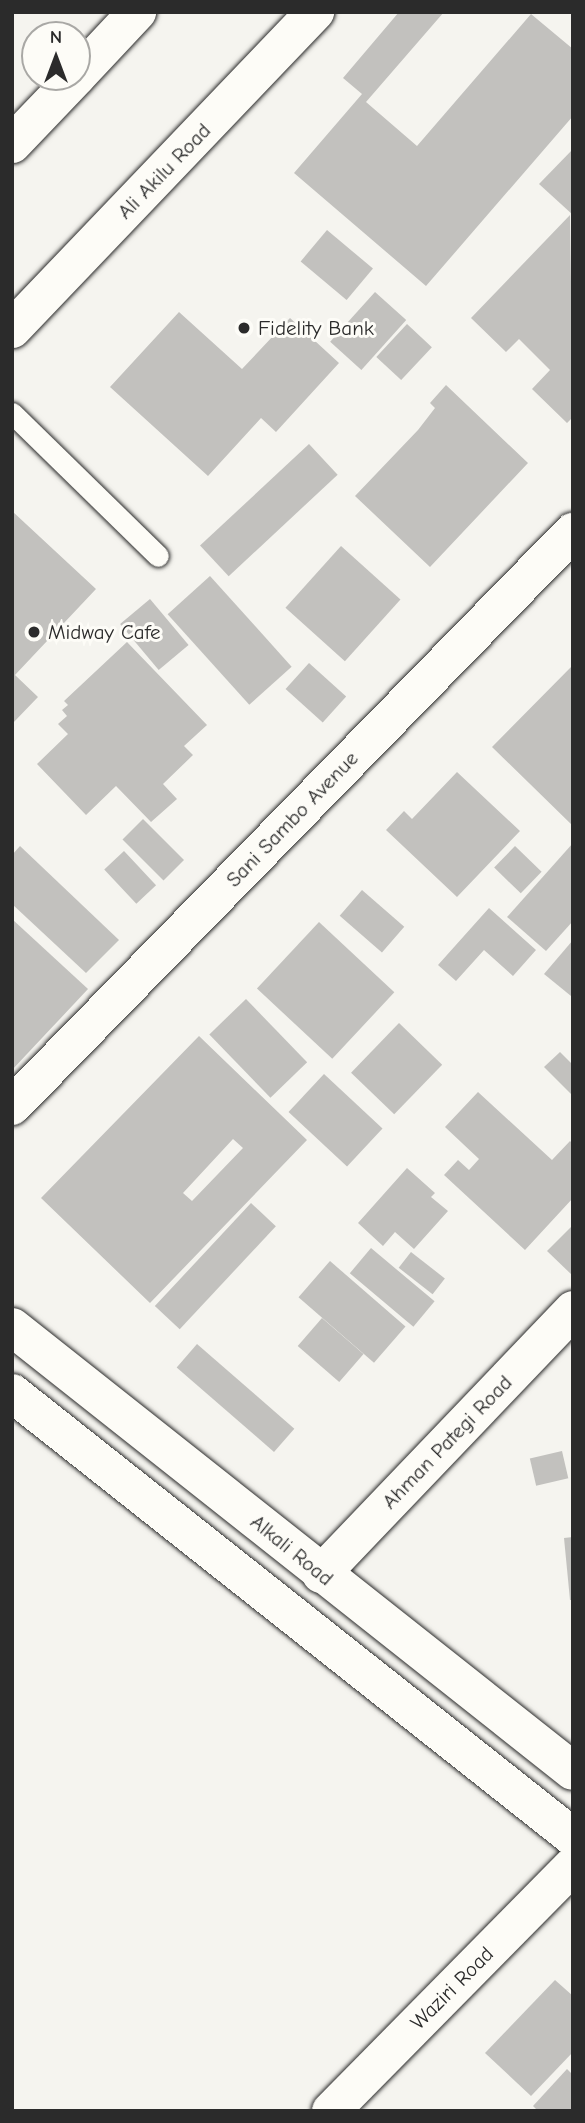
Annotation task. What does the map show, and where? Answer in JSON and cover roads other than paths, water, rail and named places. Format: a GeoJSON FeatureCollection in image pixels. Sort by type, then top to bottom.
{"type":"FeatureCollection","features":[{"type":"Feature","properties":{"kind":"main road"},"geometry":{"type":"LineString","coordinates":[[91,60],[137,12]]}},
{"type":"Feature","properties":{"kind":"main road","name":"Ali Akilu Road"},"geometry":{"type":"LineString","coordinates":[[12,329],[315,12]]}},
{"type":"Feature","properties":{"kind":"main road"},"geometry":{"type":"LineString","coordinates":[[12,144],[62,91]]}},
{"type":"Feature","properties":{"kind":"main road","name":"Sani Sambo Avenue"},"geometry":{"type":"LineString","coordinates":[[12,1106],[573,532]]}},
{"type":"Feature","properties":{"kind":"main road","name":"Ahman Pategi Road"},"geometry":{"type":"LineString","coordinates":[[321,1574],[573,1310]]}},
{"type":"Feature","properties":{"kind":"main road","name":"Alkali Road"},"geometry":{"type":"LineString","coordinates":[[12,1327],[573,1771]]}},
{"type":"Feature","properties":{"kind":"main road"},"geometry":{"type":"LineString","coordinates":[[12,1393],[573,1837]]}},
{"type":"Feature","properties":{"kind":"main road","name":"Waziri Road"},"geometry":{"type":"LineString","coordinates":[[331,2111],[573,1866]]}},
{"type":"Feature","properties":{"kind":"lane"},"geometry":{"type":"LineString","coordinates":[[12,413],[158,556]]}},
{"type":"Feature","properties":{"kind":"place","name":"Fidelity Bank"},"geometry":{"type":"Point","coordinates":[244,328]}},
{"type":"Feature","properties":{"kind":"place","name":"Midway Cafe"},"geometry":{"type":"Point","coordinates":[34,632]}}]}
